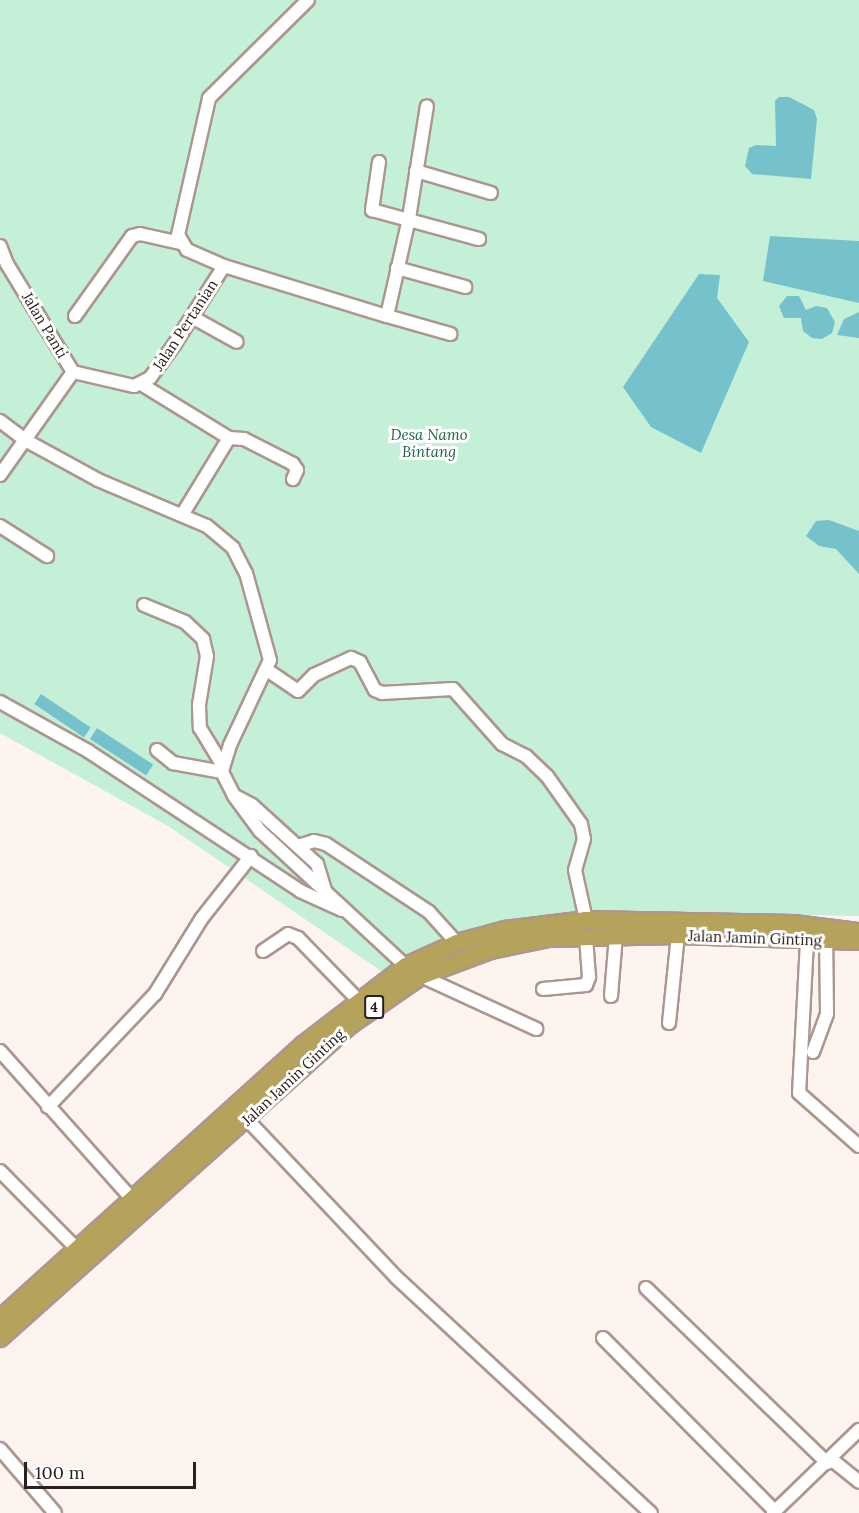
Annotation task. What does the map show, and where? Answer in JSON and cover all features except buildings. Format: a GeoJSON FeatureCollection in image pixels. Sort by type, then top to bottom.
{"type":"FeatureCollection","features":[{"type":"Feature","properties":{"kind":"highway","name":"Jalan Jamin Ginting"},"geometry":{"type":"LineString","coordinates":[[0,1338],[350,1025],[421,976],[513,944],[586,929],[676,920],[826,934],[859,941]]}},
{"type":"Feature","properties":{"kind":"highway","name":"Jalan Jamin Ginting"},"geometry":{"type":"LineString","coordinates":[[0,1319],[235,1105],[358,1000],[406,966],[457,943],[514,928],[586,929],[616,935],[678,935],[807,941],[826,934],[859,932]]}},
{"type":"Feature","properties":{"kind":"street"},"geometry":{"type":"LineString","coordinates":[[181,243],[179,220],[209,98],[304,2]]}},
{"type":"Feature","properties":{"kind":"street"},"geometry":{"type":"LineString","coordinates":[[387,316],[409,218],[427,106]]}},
{"type":"Feature","properties":{"kind":"street"},"geometry":{"type":"LineString","coordinates":[[379,162],[371,209],[479,239]]}},
{"type":"Feature","properties":{"kind":"street"},"geometry":{"type":"LineString","coordinates":[[416,171],[491,193]]}},
{"type":"Feature","properties":{"kind":"street","name":"Jalan Pertanian"},"geometry":{"type":"LineString","coordinates":[[73,372],[126,386],[141,384],[150,378],[224,266],[181,243],[140,234],[132,236],[75,316]]}},
{"type":"Feature","properties":{"kind":"street","name":"Jalan Panti"},"geometry":{"type":"LineString","coordinates":[[0,246],[7,264],[73,372]]}},
{"type":"Feature","properties":{"kind":"street"},"geometry":{"type":"LineString","coordinates":[[224,266],[450,334]]}},
{"type":"Feature","properties":{"kind":"street"},"geometry":{"type":"LineString","coordinates":[[397,268],[465,287]]}},
{"type":"Feature","properties":{"kind":"street"},"geometry":{"type":"LineString","coordinates":[[192,317],[237,342]]}},
{"type":"Feature","properties":{"kind":"street"},"geometry":{"type":"LineString","coordinates":[[0,475],[73,372]]}},
{"type":"Feature","properties":{"kind":"street"},"geometry":{"type":"LineString","coordinates":[[141,384],[229,438],[244,439],[293,464],[297,470],[293,479]]}},
{"type":"Feature","properties":{"kind":"street"},"geometry":{"type":"LineString","coordinates":[[0,421],[25,440],[98,480],[207,526],[233,548],[246,573],[268,650],[267,670],[223,769]]}},
{"type":"Feature","properties":{"kind":"street"},"geometry":{"type":"LineString","coordinates":[[182,515],[229,438]]}},
{"type":"Feature","properties":{"kind":"street"},"geometry":{"type":"LineString","coordinates":[[0,526],[47,556]]}},
{"type":"Feature","properties":{"kind":"street"},"geometry":{"type":"LineString","coordinates":[[144,605],[184,622],[203,639],[207,656],[199,705],[200,728],[223,769],[234,796],[260,831],[406,966]]}},
{"type":"Feature","properties":{"kind":"street"},"geometry":{"type":"LineString","coordinates":[[267,670],[298,691],[314,675],[351,658],[360,662],[375,690],[391,694],[446,686],[458,693],[502,744],[526,756],[547,776],[581,824],[584,839],[575,870],[586,929],[589,977],[586,985],[543,989]]}},
{"type":"Feature","properties":{"kind":"street"},"geometry":{"type":"LineString","coordinates":[[0,702],[88,751],[316,900],[346,911]]}},
{"type":"Feature","properties":{"kind":"street"},"geometry":{"type":"LineString","coordinates":[[157,750],[173,763],[223,769]]}},
{"type":"Feature","properties":{"kind":"street"},"geometry":{"type":"LineString","coordinates":[[234,796],[252,805],[317,864],[325,890]]}},
{"type":"Feature","properties":{"kind":"street"},"geometry":{"type":"LineString","coordinates":[[298,846],[314,841],[326,844],[429,912],[457,943]]}},
{"type":"Feature","properties":{"kind":"street"},"geometry":{"type":"LineString","coordinates":[[48,1107],[155,994],[202,918],[251,856]]}},
{"type":"Feature","properties":{"kind":"street"},"geometry":{"type":"LineString","coordinates":[[264,951],[288,934],[298,938],[358,1000]]}},
{"type":"Feature","properties":{"kind":"street"},"geometry":{"type":"LineString","coordinates":[[813,1052],[827,1014],[826,934]]}},
{"type":"Feature","properties":{"kind":"street"},"geometry":{"type":"LineString","coordinates":[[611,996],[616,935]]}},
{"type":"Feature","properties":{"kind":"street"},"geometry":{"type":"LineString","coordinates":[[669,1023],[678,935]]}},
{"type":"Feature","properties":{"kind":"street"},"geometry":{"type":"LineString","coordinates":[[807,941],[799,1093],[859,1146]]}},
{"type":"Feature","properties":{"kind":"street"},"geometry":{"type":"LineString","coordinates":[[421,976],[536,1029]]}},
{"type":"Feature","properties":{"kind":"street"},"geometry":{"type":"LineString","coordinates":[[0,1051],[132,1199]]}},
{"type":"Feature","properties":{"kind":"street"},"geometry":{"type":"LineString","coordinates":[[235,1105],[245,1121],[397,1278],[651,1513]]}},
{"type":"Feature","properties":{"kind":"street"},"geometry":{"type":"LineString","coordinates":[[0,1171],[76,1248]]}},
{"type":"Feature","properties":{"kind":"street"},"geometry":{"type":"LineString","coordinates":[[645,1288],[829,1461],[859,1482]]}},
{"type":"Feature","properties":{"kind":"street"},"geometry":{"type":"LineString","coordinates":[[603,1338],[777,1511],[859,1430]]}},
{"type":"Feature","properties":{"kind":"street"},"geometry":{"type":"LineString","coordinates":[[0,1449],[55,1513]]}},
{"type":"Feature","properties":{"kind":"green space","name":"Desa Namo Bintang"},"geometry":{"type":"Polygon","coordinates":[[[0,0],[859,0],[859,916],[615,911],[481,925],[408,960],[393,979],[168,826],[0,733],[0,0]]]}},
{"type":"Feature","properties":{"kind":"water"},"geometry":{"type":"Polygon","coordinates":[[[779,97],[789,97],[814,110],[817,119],[811,179],[752,174],[745,166],[749,148],[756,145],[776,146],[775,101],[779,97]]]}},
{"type":"Feature","properties":{"kind":"water"},"geometry":{"type":"Polygon","coordinates":[[[770,236],[859,241],[859,303],[763,281],[770,236]]]}},
{"type":"Feature","properties":{"kind":"water"},"geometry":{"type":"Polygon","coordinates":[[[699,274],[720,275],[717,298],[749,342],[701,453],[651,427],[623,387],[699,274]]]}},
{"type":"Feature","properties":{"kind":"water"},"geometry":{"type":"Polygon","coordinates":[[[787,296],[799,296],[806,310],[816,306],[827,308],[835,322],[832,333],[822,339],[812,338],[803,331],[801,318],[784,318],[779,306],[787,296]]]}},
{"type":"Feature","properties":{"kind":"water"},"geometry":{"type":"Polygon","coordinates":[[[859,312],[859,338],[837,335],[844,319],[859,312]]]}},
{"type":"Feature","properties":{"kind":"water"},"geometry":{"type":"Polygon","coordinates":[[[829,520],[859,531],[859,574],[836,549],[819,546],[806,536],[816,521],[829,520]]]}},
{"type":"Feature","properties":{"kind":"water"},"geometry":{"type":"Polygon","coordinates":[[[41,694],[91,728],[84,738],[34,704],[41,694]]]}},
{"type":"Feature","properties":{"kind":"water"},"geometry":{"type":"Polygon","coordinates":[[[97,728],[153,764],[146,775],[90,739],[97,728]]]}}]}
